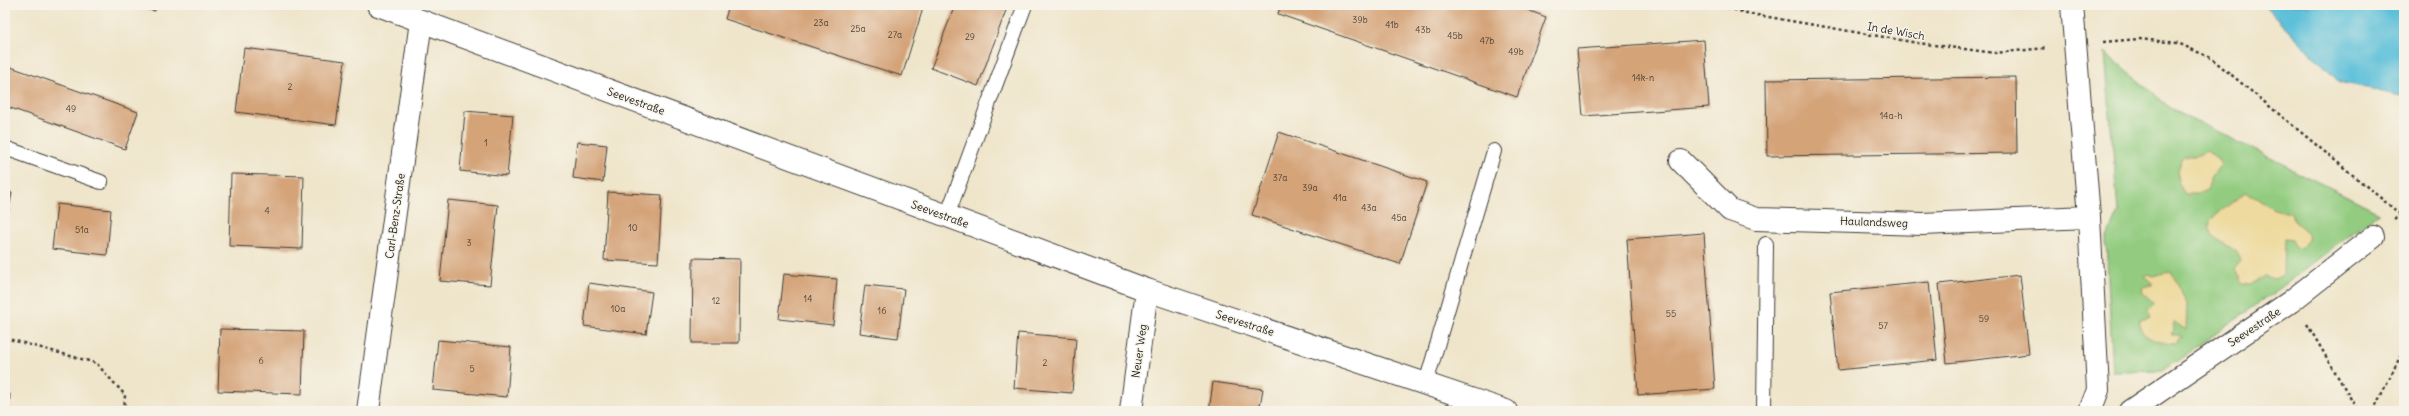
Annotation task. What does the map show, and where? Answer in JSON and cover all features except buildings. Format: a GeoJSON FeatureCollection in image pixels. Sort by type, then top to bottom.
{"type":"FeatureCollection","features":[{"type":"Feature","properties":{"kind":"street","name":"Seevestraße"},"geometry":{"type":"LineString","coordinates":[[378,5],[1147,290],[1426,383],[1499,409]]}},
{"type":"Feature","properties":{"kind":"street"},"geometry":{"type":"LineString","coordinates":[[2072,5],[2089,216],[2098,390],[2090,411]]}},
{"type":"Feature","properties":{"kind":"street","name":"Carl-Benz-Straße"},"geometry":{"type":"LineString","coordinates":[[368,411],[421,21]]}},
{"type":"Feature","properties":{"kind":"street","name":"Haulandsweg"},"geometry":{"type":"LineString","coordinates":[[1681,161],[1730,210],[1756,219],[1922,224],[2089,216]]}},
{"type":"Feature","properties":{"kind":"street","name":"Seevestraße"},"geometry":{"type":"LineString","coordinates":[[2130,411],[2290,302],[2373,237]]}},
{"type":"Feature","properties":{"kind":"street","name":"Neuer Weg"},"geometry":{"type":"LineString","coordinates":[[1131,411],[1147,290]]}},
{"type":"Feature","properties":{"kind":"lane"},"geometry":{"type":"LineString","coordinates":[[947,216],[1025,5]]}},
{"type":"Feature","properties":{"kind":"lane"},"geometry":{"type":"LineString","coordinates":[[5,148],[101,182]]}},
{"type":"Feature","properties":{"kind":"lane"},"geometry":{"type":"LineString","coordinates":[[1426,383],[1494,151]]}},
{"type":"Feature","properties":{"kind":"lane"},"geometry":{"type":"LineString","coordinates":[[1764,411],[1766,244]]}},
{"type":"Feature","properties":{"kind":"path","name":"In de Wisch"},"geometry":{"type":"LineString","coordinates":[[1716,5],[1751,14],[1918,43],[1994,54],[2139,39],[2178,43],[2211,58],[2400,214]]}},
{"type":"Feature","properties":{"kind":"path"},"geometry":{"type":"LineString","coordinates":[[2290,302],[2299,311],[2358,411]]}},
{"type":"Feature","properties":{"kind":"path"},"geometry":{"type":"LineString","coordinates":[[5,338],[96,363],[125,395],[124,411]]}},
{"type":"Feature","properties":{"kind":"path"},"geometry":{"type":"LineString","coordinates":[[2372,411],[2404,349]]}},
{"type":"Feature","properties":{"kind":"green space"},"geometry":{"type":"Polygon","coordinates":[[[2105,52],[2170,108],[2379,212],[2283,286],[2163,371],[2113,372],[2106,240],[2118,212],[2105,52]]]}},
{"type":"Feature","properties":{"kind":"sand"},"geometry":{"type":"Polygon","coordinates":[[[2207,151],[2218,159],[2221,166],[2212,176],[2207,190],[2197,194],[2185,194],[2179,184],[2177,175],[2177,171],[2183,156],[2196,156],[2207,151]]]}},
{"type":"Feature","properties":{"kind":"sand"},"geometry":{"type":"Polygon","coordinates":[[[2245,192],[2274,209],[2291,213],[2293,221],[2308,234],[2309,240],[2301,248],[2295,246],[2292,240],[2284,239],[2283,275],[2274,279],[2265,276],[2252,284],[2242,283],[2235,270],[2240,261],[2236,251],[2217,240],[2211,232],[2210,226],[2210,220],[2245,192]]]}},
{"type":"Feature","properties":{"kind":"sand"},"geometry":{"type":"Polygon","coordinates":[[[2171,271],[2187,304],[2186,330],[2173,321],[2174,331],[2171,333],[2172,335],[2181,337],[2176,344],[2151,339],[2142,332],[2140,326],[2140,320],[2149,318],[2150,315],[2147,311],[2155,304],[2142,292],[2143,288],[2152,286],[2152,282],[2145,276],[2148,274],[2154,276],[2171,271]]]}},
{"type":"Feature","properties":{"kind":"water"},"geometry":{"type":"Polygon","coordinates":[[[2264,5],[2404,5],[2404,93],[2402,95],[2339,82],[2264,5]]]}}]}
